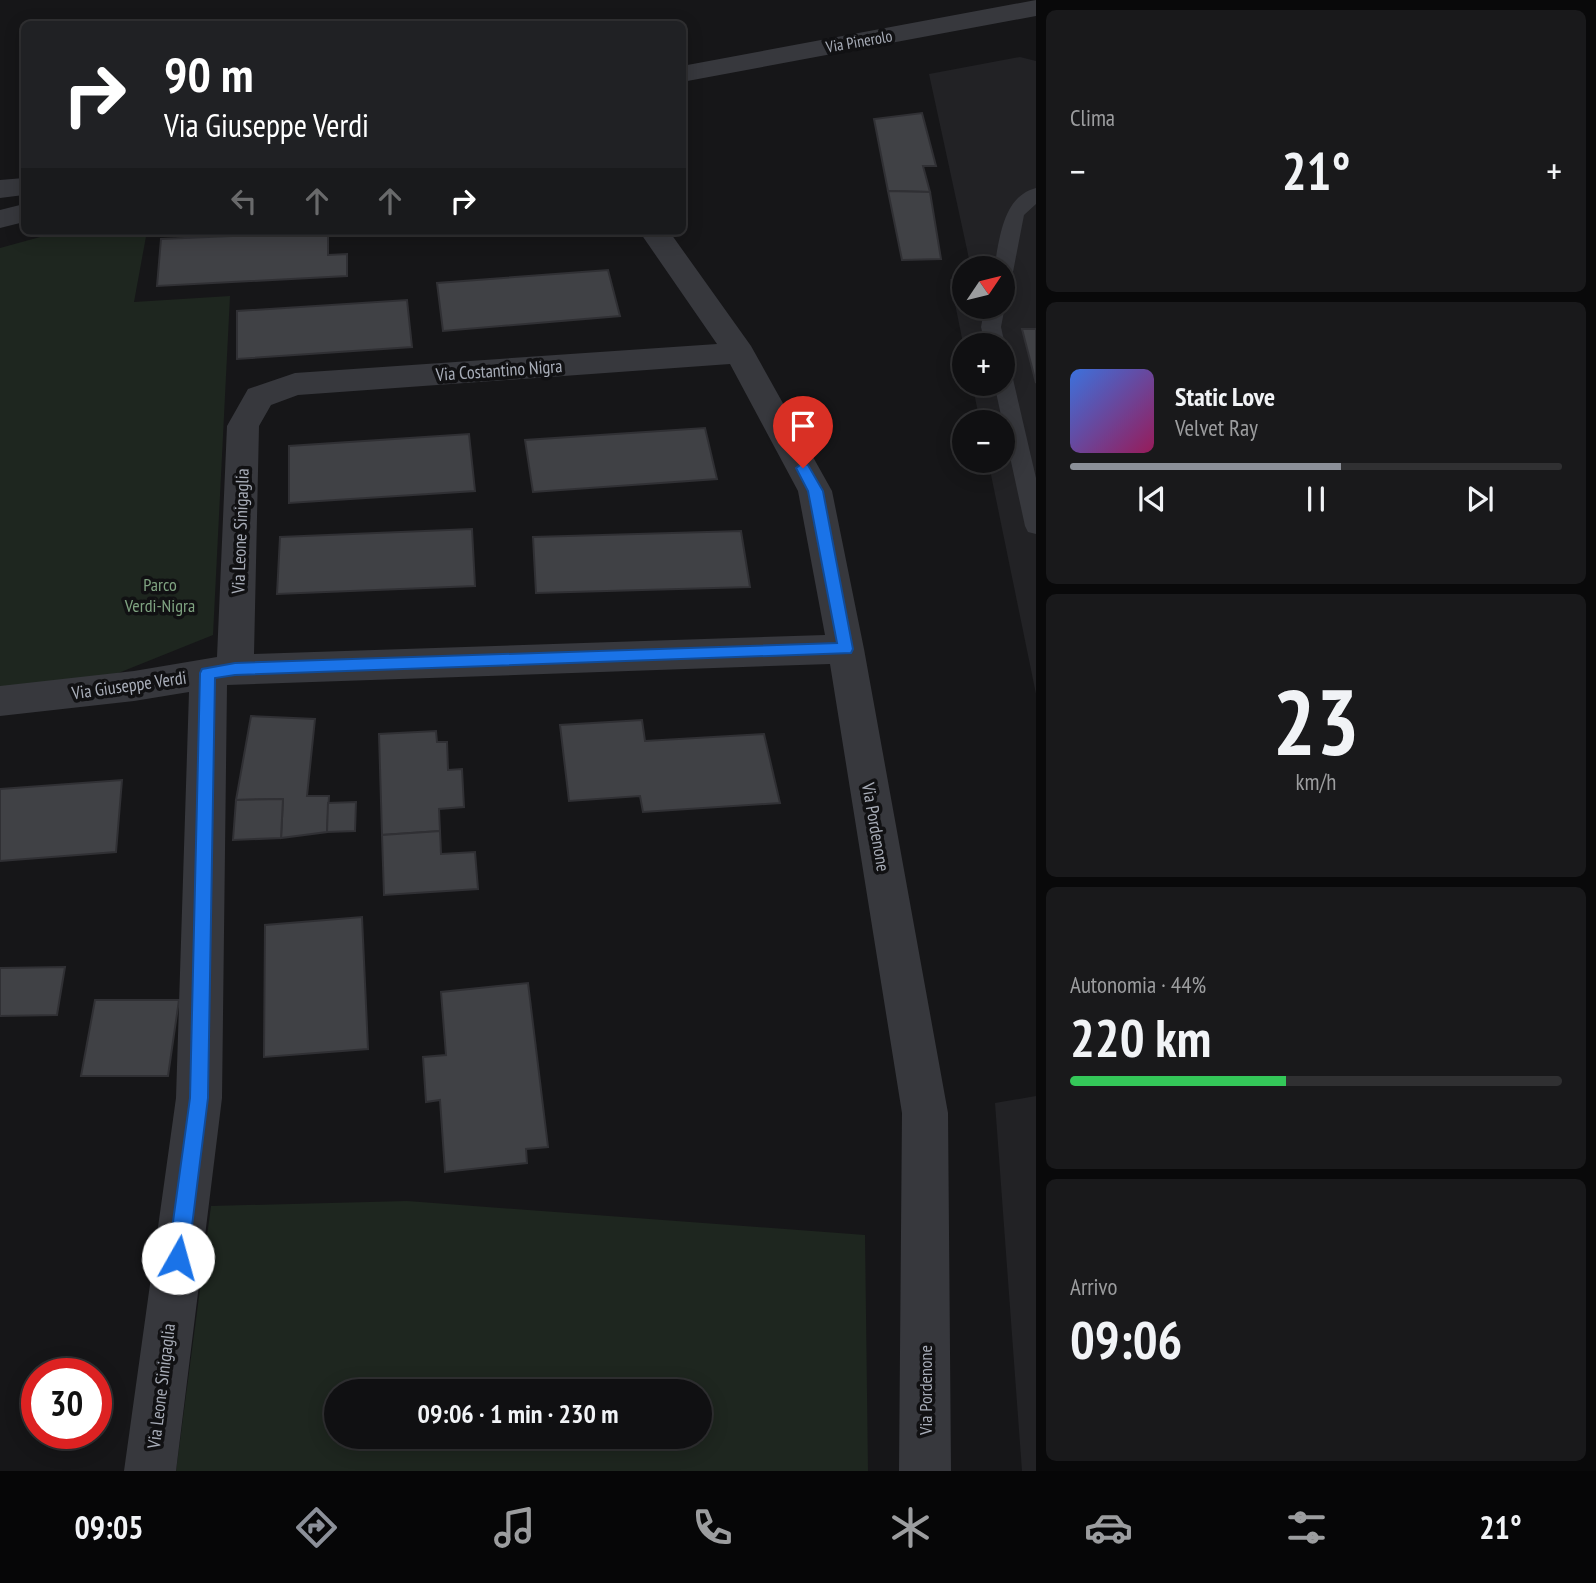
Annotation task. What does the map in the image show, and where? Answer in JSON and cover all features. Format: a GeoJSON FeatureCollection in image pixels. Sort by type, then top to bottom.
{"type":"FeatureCollection","features":[{"type":"Feature","properties":{"kind":"street","name":"Via Pinerolo"},"geometry":{"type":"LineString","coordinates":[[686,73],[1036,8]]}},
{"type":"Feature","properties":{"kind":"street"},"geometry":{"type":"LineString","coordinates":[[0,189],[21,187]]}},
{"type":"Feature","properties":{"kind":"street"},"geometry":{"type":"LineString","coordinates":[[0,219],[21,215]]}},
{"type":"Feature","properties":{"kind":"street","name":"Via Pordenone"},"geometry":{"type":"LineString","coordinates":[[657,235],[740,354],[816,491],[846,649],[925,1113],[925,1471]]}},
{"type":"Feature","properties":{"kind":"street","name":"Via Costantino Nigra"},"geometry":{"type":"LineString","coordinates":[[259,397],[295,384],[740,354]]}},
{"type":"Feature","properties":{"kind":"street","name":"Via Leone Sinigaglia"},"geometry":{"type":"LineString","coordinates":[[150,1471],[199,1098],[221,671],[243,426],[259,397]]}},
{"type":"Feature","properties":{"kind":"street","name":"Via Giuseppe Verdi"},"geometry":{"type":"LineString","coordinates":[[0,701],[134,686],[221,671],[846,649]]}},
{"type":"Feature","properties":{"kind":"lane"},"geometry":{"type":"LineString","coordinates":[[1006,256],[1015,214],[1036,194]]}},
{"type":"Feature","properties":{"kind":"lane"},"geometry":{"type":"LineString","coordinates":[[1007,396],[1036,526]]}},
{"type":"Feature","properties":{"kind":"shaded area"},"geometry":{"type":"Polygon","coordinates":[[[1020,57],[1036,61],[1036,694],[991,473],[1015,473],[1015,410],[978,410],[975,396],[1015,396],[1015,333],[961,333],[958,319],[1015,319],[1015,256],[968,256],[929,74],[1020,57]]]}},
{"type":"Feature","properties":{"kind":"shaded area"},"geometry":{"type":"Polygon","coordinates":[[[1036,1096],[1036,1471],[1022,1471],[995,1103],[1036,1096]]]}},
{"type":"Feature","properties":{"kind":"green space","name":"Parco Verdi-Nigra"},"geometry":{"type":"Polygon","coordinates":[[[47,235],[146,235],[134,302],[230,296],[213,635],[96,682],[0,687],[0,248],[47,235]]]}},
{"type":"Feature","properties":{"kind":"green space"},"geometry":{"type":"Polygon","coordinates":[[[407,1201],[865,1235],[868,1471],[176,1471],[211,1206],[407,1201]]]}},
{"type":"Feature","properties":{"kind":"building"},"geometry":{"type":"Polygon","coordinates":[[[922,113],[936,166],[923,166],[930,192],[888,191],[874,119],[922,113]]]}},
{"type":"Feature","properties":{"kind":"building"},"geometry":{"type":"Polygon","coordinates":[[[888,191],[930,192],[941,259],[902,260],[888,191]]]}},
{"type":"Feature","properties":{"kind":"building"},"geometry":{"type":"Polygon","coordinates":[[[328,235],[328,255],[347,254],[347,276],[157,286],[161,239],[328,235]]]}},
{"type":"Feature","properties":{"kind":"building"},"geometry":{"type":"Polygon","coordinates":[[[608,270],[620,316],[443,331],[437,283],[608,270]]]}},
{"type":"Feature","properties":{"kind":"building"},"geometry":{"type":"Polygon","coordinates":[[[407,300],[412,347],[237,359],[237,311],[407,300]]]}},
{"type":"Feature","properties":{"kind":"building"},"geometry":{"type":"Polygon","coordinates":[[[1022,329],[1036,329],[1036,383],[1022,329]]]}},
{"type":"Feature","properties":{"kind":"building"},"geometry":{"type":"Polygon","coordinates":[[[705,428],[717,479],[533,492],[525,440],[705,428]]]}},
{"type":"Feature","properties":{"kind":"building"},"geometry":{"type":"Polygon","coordinates":[[[469,434],[475,491],[289,503],[289,446],[469,434]]]}},
{"type":"Feature","properties":{"kind":"building"},"geometry":{"type":"Polygon","coordinates":[[[472,529],[475,586],[277,594],[280,537],[472,529]]]}},
{"type":"Feature","properties":{"kind":"building"},"geometry":{"type":"Polygon","coordinates":[[[741,531],[750,587],[536,593],[533,537],[741,531]]]}},
{"type":"Feature","properties":{"kind":"building"},"geometry":{"type":"Polygon","coordinates":[[[251,716],[315,719],[307,796],[329,796],[327,832],[281,838],[283,799],[236,800],[251,716]]]}},
{"type":"Feature","properties":{"kind":"building"},"geometry":{"type":"Polygon","coordinates":[[[642,720],[645,741],[764,734],[780,803],[643,812],[640,796],[569,801],[560,725],[642,720]]]}},
{"type":"Feature","properties":{"kind":"building"},"geometry":{"type":"Polygon","coordinates":[[[436,731],[437,742],[447,742],[448,770],[462,769],[464,807],[439,809],[440,831],[382,835],[379,734],[436,731]]]}},
{"type":"Feature","properties":{"kind":"building"},"geometry":{"type":"Polygon","coordinates":[[[122,780],[116,852],[0,861],[0,789],[122,780]]]}},
{"type":"Feature","properties":{"kind":"building"},"geometry":{"type":"Polygon","coordinates":[[[283,799],[281,838],[233,840],[236,800],[283,799]]]}},
{"type":"Feature","properties":{"kind":"building"},"geometry":{"type":"Polygon","coordinates":[[[356,802],[355,831],[327,832],[328,803],[356,802]]]}},
{"type":"Feature","properties":{"kind":"building"},"geometry":{"type":"Polygon","coordinates":[[[440,831],[441,854],[475,852],[478,889],[384,895],[382,835],[440,831]]]}},
{"type":"Feature","properties":{"kind":"building"},"geometry":{"type":"Polygon","coordinates":[[[362,917],[368,1049],[264,1057],[265,925],[362,917]]]}},
{"type":"Feature","properties":{"kind":"building"},"geometry":{"type":"Polygon","coordinates":[[[65,967],[57,1015],[0,1016],[0,968],[65,967]]]}},
{"type":"Feature","properties":{"kind":"building"},"geometry":{"type":"Polygon","coordinates":[[[528,983],[548,1147],[526,1149],[527,1163],[445,1172],[440,1100],[426,1102],[423,1057],[446,1055],[441,992],[528,983]]]}},
{"type":"Feature","properties":{"kind":"building"},"geometry":{"type":"Polygon","coordinates":[[[95,1000],[179,1000],[168,1076],[81,1076],[95,1000]]]}},
{"type":"Feature","properties":{"kind":"route"},"geometry":{"type":"LineString","coordinates":[[178,1258],[199,1098],[208,673],[235,669],[846,649],[816,491],[803,468]]}}]}
